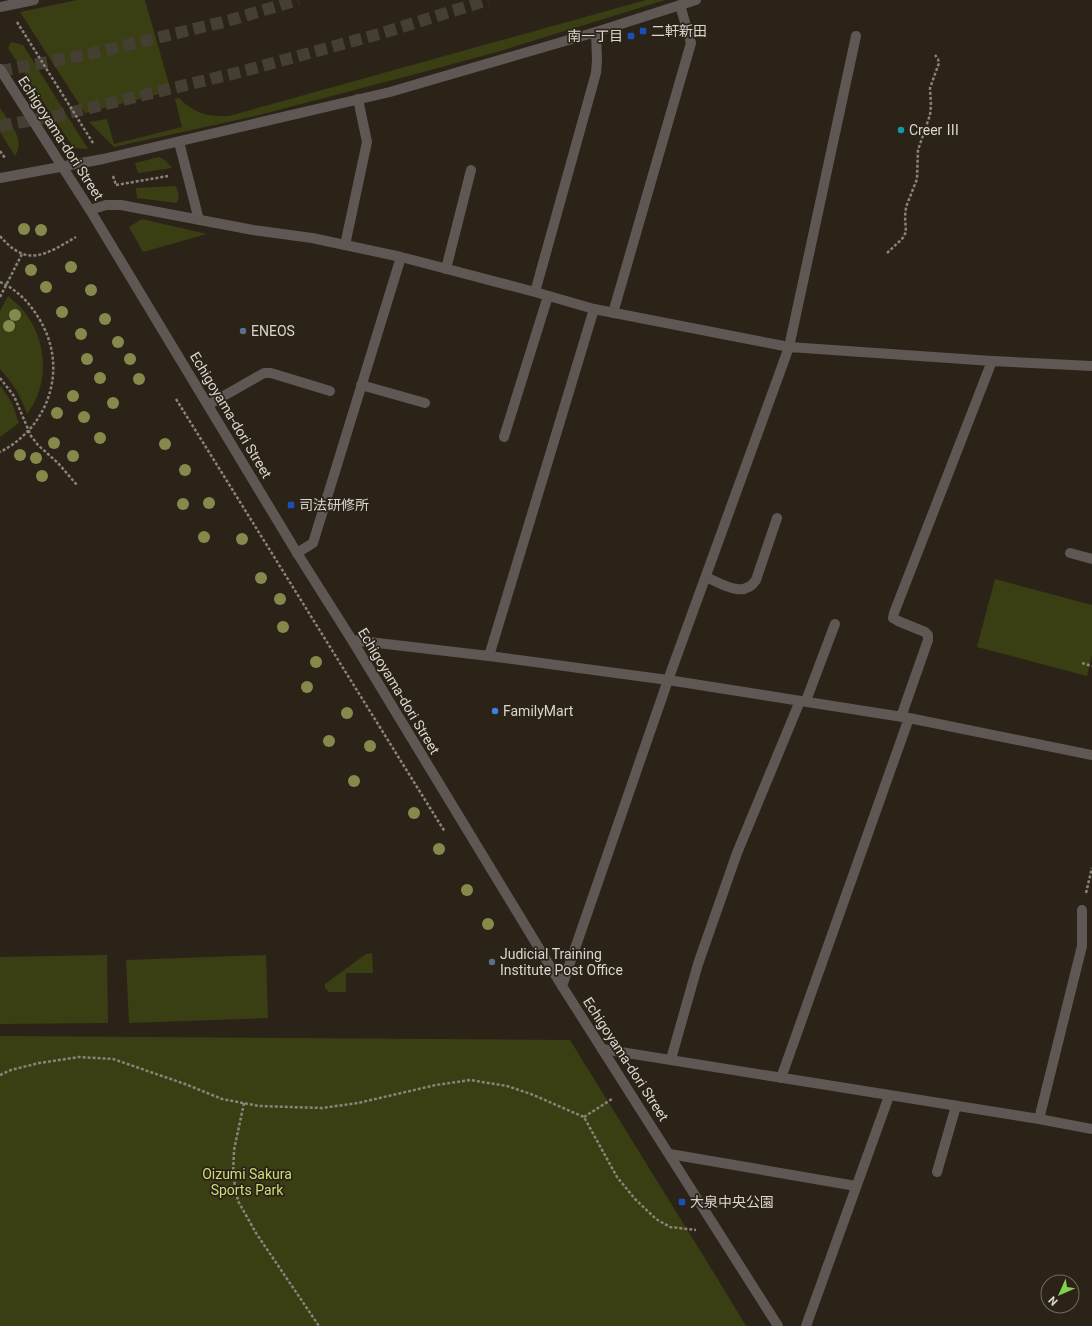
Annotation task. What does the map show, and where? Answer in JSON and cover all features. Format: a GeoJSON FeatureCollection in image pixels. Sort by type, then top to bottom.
{"type":"FeatureCollection","features":[{"type":"Feature","properties":{"kind":"street"},"geometry":{"type":"LineString","coordinates":[[0,7],[34,0]]}},
{"type":"Feature","properties":{"kind":"street"},"geometry":{"type":"LineString","coordinates":[[0,178],[103,159],[390,92],[596,32],[696,0]]}},
{"type":"Feature","properties":{"kind":"street"},"geometry":{"type":"LineString","coordinates":[[613,313],[691,43],[680,5]]}},
{"type":"Feature","properties":{"kind":"street"},"geometry":{"type":"LineString","coordinates":[[535,292],[596,73],[596,32]]}},
{"type":"Feature","properties":{"kind":"street"},"geometry":{"type":"LineString","coordinates":[[562,986],[668,680],[789,347],[856,36]]}},
{"type":"Feature","properties":{"kind":"street","name":"Echigoyama-dori Street"},"geometry":{"type":"LineString","coordinates":[[0,69],[90,210],[297,553],[352,640],[562,986],[718,1229],[778,1326]]}},
{"type":"Feature","properties":{"kind":"street"},"geometry":{"type":"LineString","coordinates":[[345,245],[367,142],[358,99]]}},
{"type":"Feature","properties":{"kind":"street"},"geometry":{"type":"LineString","coordinates":[[178,142],[199,220]]}},
{"type":"Feature","properties":{"kind":"street"},"geometry":{"type":"LineString","coordinates":[[446,269],[471,170]]}},
{"type":"Feature","properties":{"kind":"street"},"geometry":{"type":"LineString","coordinates":[[90,210],[106,205],[121,205],[345,245],[401,257],[594,309],[789,347],[992,361],[1092,366]]}},
{"type":"Feature","properties":{"kind":"street"},"geometry":{"type":"LineString","coordinates":[[297,553],[313,543],[401,257]]}},
{"type":"Feature","properties":{"kind":"street"},"geometry":{"type":"LineString","coordinates":[[504,437],[548,296]]}},
{"type":"Feature","properties":{"kind":"street"},"geometry":{"type":"LineString","coordinates":[[489,656],[594,309]]}},
{"type":"Feature","properties":{"kind":"street"},"geometry":{"type":"LineString","coordinates":[[781,1078],[905,717],[928,640],[928,635],[925,632],[898,621],[894,618],[894,613],[992,361]]}},
{"type":"Feature","properties":{"kind":"street"},"geometry":{"type":"LineString","coordinates":[[208,404],[264,373],[270,373],[330,391]]}},
{"type":"Feature","properties":{"kind":"street"},"geometry":{"type":"LineString","coordinates":[[361,385],[425,403]]}},
{"type":"Feature","properties":{"kind":"street"},"geometry":{"type":"LineString","coordinates":[[706,578],[737,590],[743,590],[751,587],[756,580],[777,518]]}},
{"type":"Feature","properties":{"kind":"street"},"geometry":{"type":"LineString","coordinates":[[1070,553],[1092,560]]}},
{"type":"Feature","properties":{"kind":"street"},"geometry":{"type":"LineString","coordinates":[[670,1059],[698,964],[737,853],[804,701],[807,698],[835,624]]}},
{"type":"Feature","properties":{"kind":"street"},"geometry":{"type":"LineString","coordinates":[[352,640],[489,656],[668,680],[804,701],[905,717],[1092,755]]}},
{"type":"Feature","properties":{"kind":"street"},"geometry":{"type":"LineString","coordinates":[[1039,1119],[1082,946],[1082,910]]}},
{"type":"Feature","properties":{"kind":"street"},"geometry":{"type":"LineString","coordinates":[[602,1049],[1039,1119],[1092,1129]]}},
{"type":"Feature","properties":{"kind":"street"},"geometry":{"type":"LineString","coordinates":[[806,1326],[889,1096]]}},
{"type":"Feature","properties":{"kind":"street"},"geometry":{"type":"LineString","coordinates":[[937,1172],[956,1106]]}},
{"type":"Feature","properties":{"kind":"street"},"geometry":{"type":"LineString","coordinates":[[670,1154],[856,1186]]}},
{"type":"Feature","properties":{"kind":"path"},"geometry":{"type":"LineString","coordinates":[[26,35],[96,148]]}},
{"type":"Feature","properties":{"kind":"path"},"geometry":{"type":"LineString","coordinates":[[887,253],[902,239],[906,232],[906,208],[917,179],[918,150],[930,115],[930,88],[939,63],[935,55]]}},
{"type":"Feature","properties":{"kind":"path"},"geometry":{"type":"LineString","coordinates":[[0,151],[6,161]]}},
{"type":"Feature","properties":{"kind":"path"},"geometry":{"type":"LineString","coordinates":[[113,176],[118,191]]}},
{"type":"Feature","properties":{"kind":"path"},"geometry":{"type":"LineString","coordinates":[[116,185],[171,176]]}},
{"type":"Feature","properties":{"kind":"path"},"geometry":{"type":"LineString","coordinates":[[0,236],[17,252],[30,256],[41,255],[76,237]]}},
{"type":"Feature","properties":{"kind":"path"},"geometry":{"type":"LineString","coordinates":[[0,297],[22,254]]}},
{"type":"Feature","properties":{"kind":"path"},"geometry":{"type":"LineString","coordinates":[[0,282],[19,294],[32,308],[43,324],[50,342],[53,361],[53,381],[48,400],[39,417],[28,431],[12,446],[0,452]]}},
{"type":"Feature","properties":{"kind":"path"},"geometry":{"type":"LineString","coordinates":[[0,378],[14,396],[28,431],[38,445],[58,463],[77,486]]}},
{"type":"Feature","properties":{"kind":"path"},"geometry":{"type":"LineString","coordinates":[[1082,663],[1092,666]]}},
{"type":"Feature","properties":{"kind":"path"},"geometry":{"type":"LineString","coordinates":[[1082,910],[1092,868]]}},
{"type":"Feature","properties":{"kind":"path"},"geometry":{"type":"LineString","coordinates":[[0,1075],[11,1070],[39,1063],[79,1057],[113,1058],[222,1099],[259,1106],[322,1108],[358,1103],[436,1085],[470,1080],[507,1086],[531,1094],[584,1117],[617,1177],[634,1199],[656,1219],[670,1227],[685,1229],[718,1229]]}},
{"type":"Feature","properties":{"kind":"path"},"geometry":{"type":"LineString","coordinates":[[584,1117],[628,1089]]}},
{"type":"Feature","properties":{"kind":"path"},"geometry":{"type":"LineString","coordinates":[[244,1103],[234,1150],[233,1175],[238,1201],[256,1233],[319,1326]]}},
{"type":"Feature","properties":{"kind":"green space"},"geometry":{"type":"Polygon","coordinates":[[[77,0],[145,0],[171,91],[85,113],[20,12],[77,0]]]}},
{"type":"Feature","properties":{"kind":"green space"},"geometry":{"type":"Polygon","coordinates":[[[646,0],[665,0],[497,52],[412,75],[255,116],[114,147],[89,122],[107,119],[114,144],[182,127],[175,99],[179,98],[196,111],[207,115],[229,116],[646,0]]]}},
{"type":"Feature","properties":{"kind":"green space"},"geometry":{"type":"Polygon","coordinates":[[[11,42],[23,45],[88,149],[74,148],[71,144],[8,48],[11,42]]]}},
{"type":"Feature","properties":{"kind":"green space"},"geometry":{"type":"Polygon","coordinates":[[[0,108],[12,125],[19,143],[15,156],[0,132],[0,108]]]}},
{"type":"Feature","properties":{"kind":"green space"},"geometry":{"type":"Polygon","coordinates":[[[159,157],[165,160],[172,168],[138,173],[135,163],[159,157]]]}},
{"type":"Feature","properties":{"kind":"green space"},"geometry":{"type":"Polygon","coordinates":[[[176,186],[179,197],[176,203],[137,198],[136,188],[176,186]]]}},
{"type":"Feature","properties":{"kind":"green space"},"geometry":{"type":"Polygon","coordinates":[[[142,219],[207,234],[143,252],[129,227],[142,219]]]}},
{"type":"Feature","properties":{"kind":"green space"},"geometry":{"type":"Polygon","coordinates":[[[8,296],[20,307],[30,321],[37,333],[41,347],[43,374],[35,401],[27,414],[16,390],[0,369],[0,311],[8,296]]]}},
{"type":"Feature","properties":{"kind":"green space"},"geometry":{"type":"Polygon","coordinates":[[[0,385],[12,403],[19,423],[0,437],[0,385]]]}},
{"type":"Feature","properties":{"kind":"green space"},"geometry":{"type":"Polygon","coordinates":[[[995,579],[1092,605],[1092,655],[1087,676],[977,647],[995,579]]]}},
{"type":"Feature","properties":{"kind":"green space"},"geometry":{"type":"Polygon","coordinates":[[[372,953],[373,973],[346,973],[346,992],[329,992],[325,988],[325,984],[366,954],[372,953]]]}},
{"type":"Feature","properties":{"kind":"green space"},"geometry":{"type":"Polygon","coordinates":[[[107,955],[108,1023],[0,1024],[0,957],[107,955]]]}},
{"type":"Feature","properties":{"kind":"green space"},"geometry":{"type":"Polygon","coordinates":[[[266,955],[268,1018],[129,1023],[126,960],[266,955]]]}},
{"type":"Feature","properties":{"kind":"green space","name":"Oizumi Sakura Sports Park"},"geometry":{"type":"Polygon","coordinates":[[[0,1036],[570,1040],[746,1326],[0,1326],[0,1036]]]}},
{"type":"Feature","properties":{"kind":"tunnel"},"geometry":{"type":"LineString","coordinates":[[0,71],[90,54],[227,21],[298,0]]}},
{"type":"Feature","properties":{"kind":"tunnel"},"geometry":{"type":"LineString","coordinates":[[0,126],[56,116],[240,72],[379,34],[488,0]]}},
{"type":"Feature","properties":{"kind":"place","name":"二軒新田"},"geometry":{"type":"Point","coordinates":[643,31]}},
{"type":"Feature","properties":{"kind":"place","name":"南一丁目"},"geometry":{"type":"Point","coordinates":[631,36]}},
{"type":"Feature","properties":{"kind":"place","name":"Creer Ⅲ"},"geometry":{"type":"Point","coordinates":[901,130]}},
{"type":"Feature","properties":{"kind":"place","name":"ENEOS"},"geometry":{"type":"Point","coordinates":[243,331]}},
{"type":"Feature","properties":{"kind":"place","name":"司法研修所"},"geometry":{"type":"Point","coordinates":[291,505]}},
{"type":"Feature","properties":{"kind":"place","name":"FamilyMart"},"geometry":{"type":"Point","coordinates":[495,711]}},
{"type":"Feature","properties":{"kind":"place","name":"Judicial Training Institute Post Office"},"geometry":{"type":"Point","coordinates":[492,962]}},
{"type":"Feature","properties":{"kind":"place","name":"大泉中央公園"},"geometry":{"type":"Point","coordinates":[682,1202]}}]}
